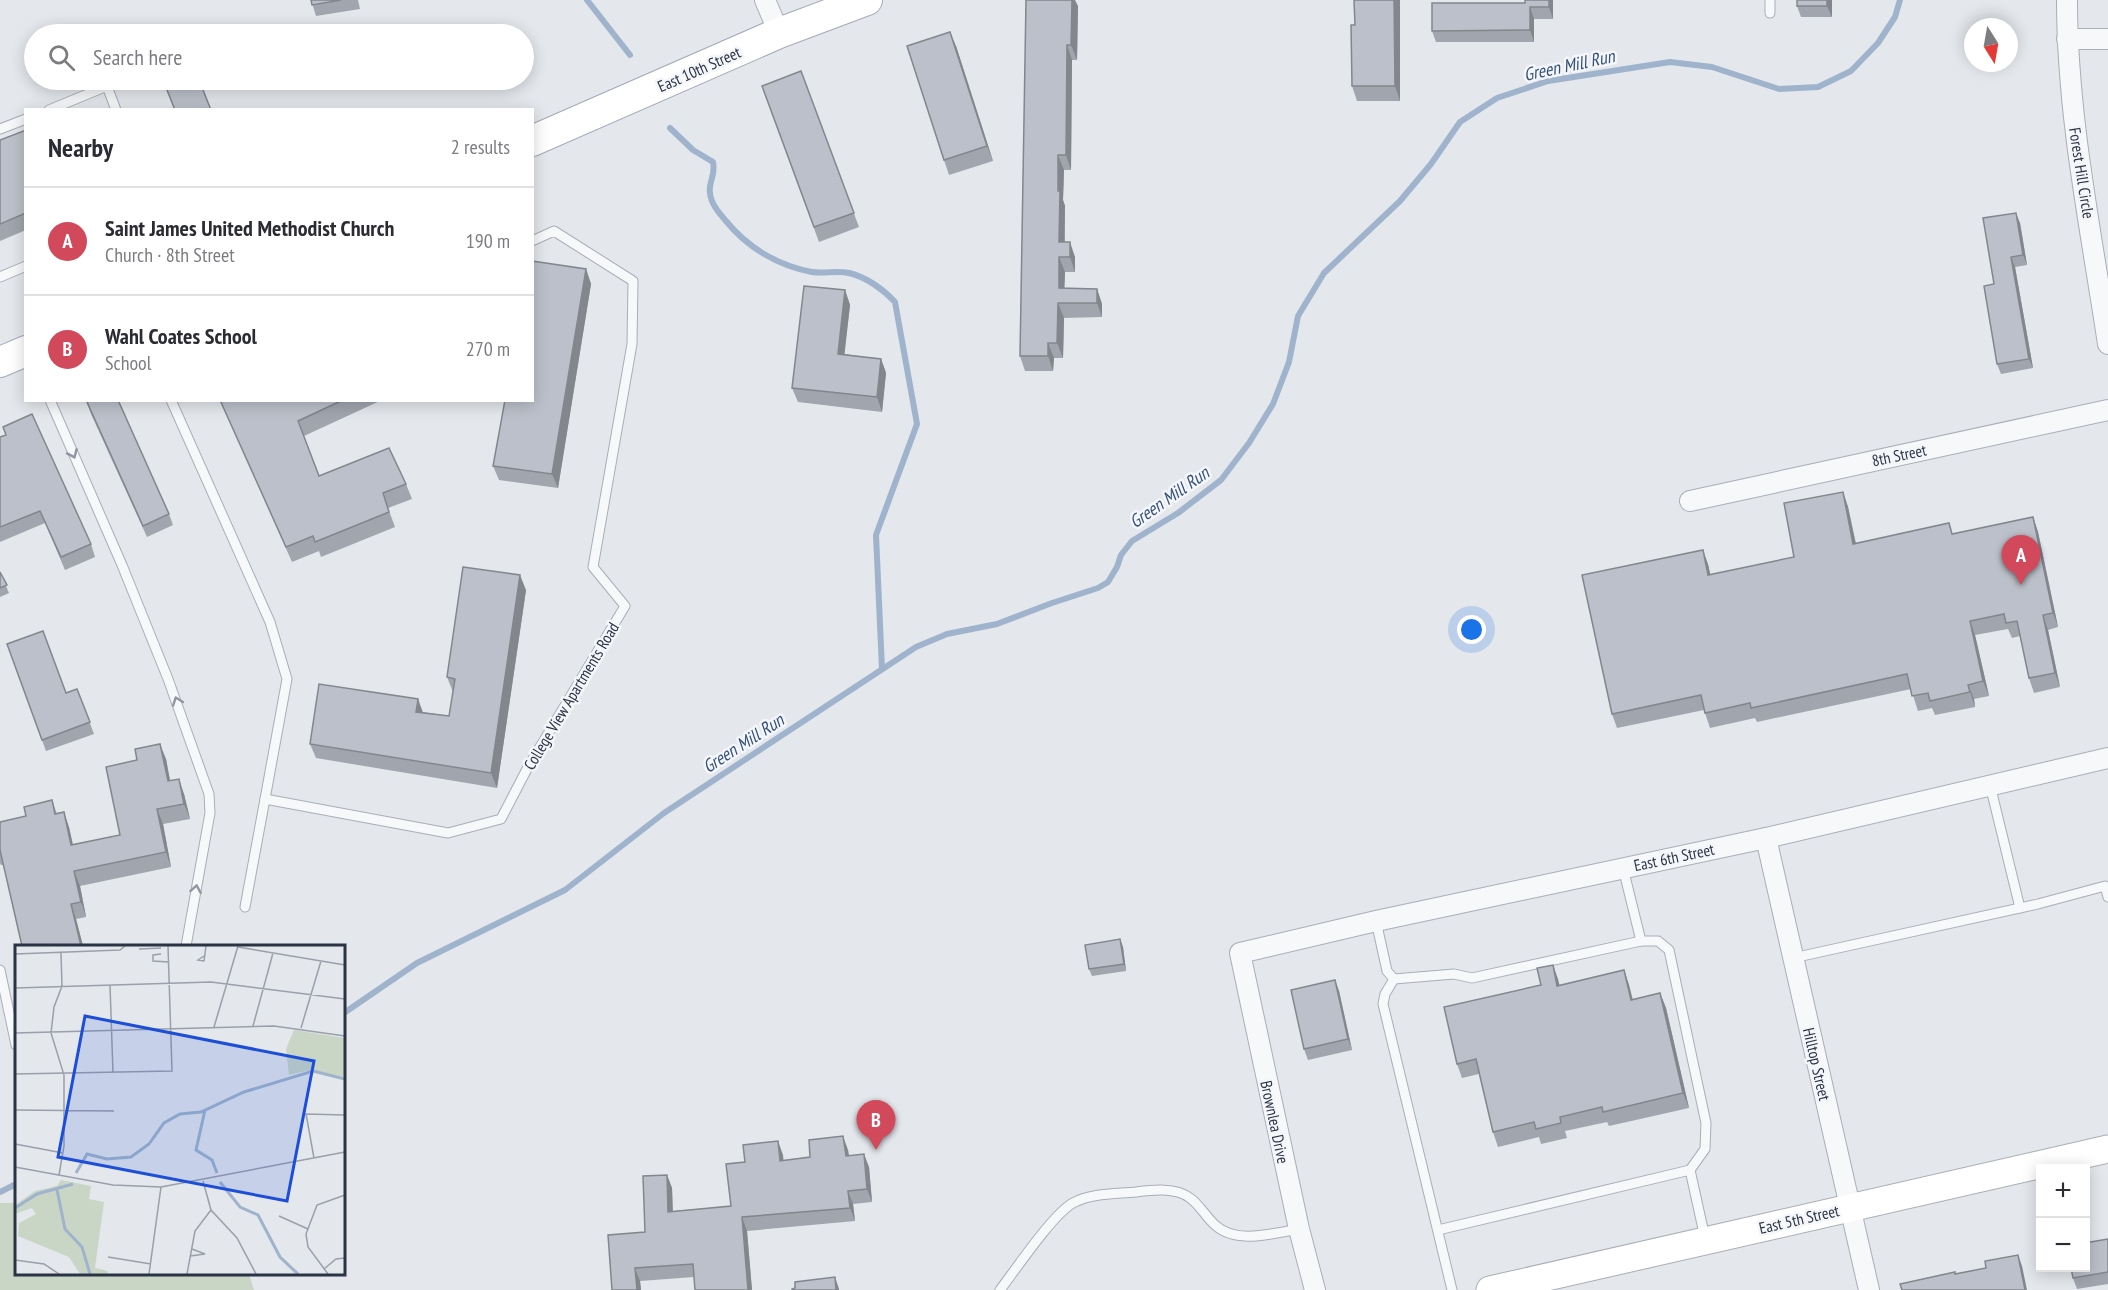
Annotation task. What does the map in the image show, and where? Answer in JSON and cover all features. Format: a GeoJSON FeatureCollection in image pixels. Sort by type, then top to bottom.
{"type":"FeatureCollection","features":[{"type":"Feature","properties":{"kind":"main road","name":"East 10th Street"},"geometry":{"type":"LineString","coordinates":[[534,140],[779,33],[867,0]]}},
{"type":"Feature","properties":{"kind":"main road"},"geometry":{"type":"LineString","coordinates":[[0,362],[24,352]]}},
{"type":"Feature","properties":{"kind":"main road","name":"East 5th Street"},"geometry":{"type":"LineString","coordinates":[[1490,1290],[2108,1149]]}},
{"type":"Feature","properties":{"kind":"street"},"geometry":{"type":"LineString","coordinates":[[765,0],[779,33]]}},
{"type":"Feature","properties":{"kind":"street","name":"Forest Hill Circle"},"geometry":{"type":"LineString","coordinates":[[2067,0],[2067,39],[2072,106],[2108,344]]}},
{"type":"Feature","properties":{"kind":"street"},"geometry":{"type":"LineString","coordinates":[[2067,39],[2108,39]]}},
{"type":"Feature","properties":{"kind":"street","name":"8th Street"},"geometry":{"type":"LineString","coordinates":[[1690,501],[2108,410]]}},
{"type":"Feature","properties":{"kind":"street","name":"East 6th Street"},"geometry":{"type":"LineString","coordinates":[[1240,953],[1376,921],[1766,838],[2108,758]]}},
{"type":"Feature","properties":{"kind":"street","name":"Hilltop Street"},"geometry":{"type":"LineString","coordinates":[[1766,838],[1869,1290]]}},
{"type":"Feature","properties":{"kind":"street","name":"Brownlea Drive"},"geometry":{"type":"LineString","coordinates":[[1240,953],[1299,1229],[1315,1290]]}},
{"type":"Feature","properties":{"kind":"lane"},"geometry":{"type":"LineString","coordinates":[[1770,0],[1770,13]]}},
{"type":"Feature","properties":{"kind":"lane"},"geometry":{"type":"LineString","coordinates":[[54,108],[97,90]]}},
{"type":"Feature","properties":{"kind":"lane"},"geometry":{"type":"LineString","coordinates":[[108,90],[115,108]]}},
{"type":"Feature","properties":{"kind":"lane"},"geometry":{"type":"LineString","coordinates":[[0,129],[24,120]]}},
{"type":"Feature","properties":{"kind":"lane","name":"College View Apartments Road"},"geometry":{"type":"LineString","coordinates":[[265,798],[448,833],[501,819],[528,767],[625,606],[592,567],[632,344],[633,281],[554,231],[534,239]]}},
{"type":"Feature","properties":{"kind":"lane"},"geometry":{"type":"LineString","coordinates":[[0,278],[24,267]]}},
{"type":"Feature","properties":{"kind":"lane"},"geometry":{"type":"LineString","coordinates":[[51,402],[122,565],[168,679],[209,794],[210,813],[186,945]]}},
{"type":"Feature","properties":{"kind":"lane"},"geometry":{"type":"LineString","coordinates":[[172,402],[270,622],[287,679],[245,907]]}},
{"type":"Feature","properties":{"kind":"lane"},"geometry":{"type":"LineString","coordinates":[[1990,785],[2020,908]]}},
{"type":"Feature","properties":{"kind":"lane"},"geometry":{"type":"LineString","coordinates":[[1623,868],[1641,941]]}},
{"type":"Feature","properties":{"kind":"lane"},"geometry":{"type":"LineString","coordinates":[[1793,958],[2020,908],[2105,886],[2108,897]]}},
{"type":"Feature","properties":{"kind":"lane"},"geometry":{"type":"LineString","coordinates":[[1376,921],[1387,971],[1394,980]]}},
{"type":"Feature","properties":{"kind":"lane"},"geometry":{"type":"LineString","coordinates":[[1438,1230],[1690,1170],[1705,1149],[1706,1123],[1669,950],[1658,941],[1641,941],[1472,978],[1454,974],[1394,980],[1384,994],[1383,1004],[1452,1290]]}},
{"type":"Feature","properties":{"kind":"lane"},"geometry":{"type":"LineString","coordinates":[[0,970],[15,1040]]}},
{"type":"Feature","properties":{"kind":"lane"},"geometry":{"type":"LineString","coordinates":[[1690,1170],[1706,1240]]}},
{"type":"Feature","properties":{"kind":"lane"},"geometry":{"type":"LineString","coordinates":[[1000,1290],[1059,1213],[1072,1203],[1085,1198],[1157,1190],[1191,1198],[1216,1226],[1230,1233],[1248,1236],[1299,1229]]}},
{"type":"Feature","properties":{"kind":"green space"},"geometry":{"type":"Polygon","coordinates":[[[0,1203],[15,1203],[15,1275],[249,1275],[254,1290],[0,1290],[0,1203]]]}},
{"type":"Feature","properties":{"kind":"building"},"geometry":{"type":"Polygon","coordinates":[[[311,0],[341,0],[312,5],[311,0]]]}},
{"type":"Feature","properties":{"kind":"building"},"geometry":{"type":"Polygon","coordinates":[[[1026,0],[1072,0],[1071,45],[1067,45],[1066,155],[1058,155],[1059,242],[1070,242],[1070,257],[1059,257],[1059,288],[1097,289],[1097,303],[1058,303],[1057,343],[1048,343],[1048,356],[1020,356],[1026,0]]]}},
{"type":"Feature","properties":{"kind":"building"},"geometry":{"type":"Polygon","coordinates":[[[1354,0],[1394,0],[1395,86],[1352,86],[1351,25],[1355,25],[1354,0]]]}},
{"type":"Feature","properties":{"kind":"building"},"geometry":{"type":"Polygon","coordinates":[[[1525,0],[1549,0],[1549,7],[1530,7],[1530,30],[1432,31],[1432,3],[1525,3],[1525,0]]]}},
{"type":"Feature","properties":{"kind":"building"},"geometry":{"type":"Polygon","coordinates":[[[1797,0],[1827,0],[1827,6],[1797,6],[1797,0]]]}},
{"type":"Feature","properties":{"kind":"building"},"geometry":{"type":"Polygon","coordinates":[[[950,32],[987,146],[944,160],[907,46],[950,32]]]}},
{"type":"Feature","properties":{"kind":"building"},"geometry":{"type":"Polygon","coordinates":[[[801,71],[854,213],[814,227],[762,86],[801,71]]]}},
{"type":"Feature","properties":{"kind":"building"},"geometry":{"type":"Polygon","coordinates":[[[167,90],[203,90],[210,108],[174,108],[167,90]]]}},
{"type":"Feature","properties":{"kind":"building"},"geometry":{"type":"Polygon","coordinates":[[[24,131],[24,214],[0,224],[0,140],[24,131]]]}},
{"type":"Feature","properties":{"kind":"building"},"geometry":{"type":"Polygon","coordinates":[[[2016,213],[2023,255],[2011,257],[2029,359],[1997,364],[1984,286],[1994,284],[1983,218],[2016,213]]]}},
{"type":"Feature","properties":{"kind":"building"},"geometry":{"type":"Polygon","coordinates":[[[534,261],[586,269],[552,474],[493,466],[505,402],[534,402],[534,261]]]}},
{"type":"Feature","properties":{"kind":"building"},"geometry":{"type":"Polygon","coordinates":[[[804,286],[845,290],[838,354],[881,359],[877,397],[792,388],[804,286]]]}},
{"type":"Feature","properties":{"kind":"building"},"geometry":{"type":"Polygon","coordinates":[[[87,402],[119,402],[169,514],[143,526],[87,402]]]}},
{"type":"Feature","properties":{"kind":"building"},"geometry":{"type":"Polygon","coordinates":[[[221,402],[339,402],[298,421],[319,476],[389,448],[406,484],[383,493],[389,512],[315,542],[313,536],[286,547],[221,402]]]}},
{"type":"Feature","properties":{"kind":"building"},"geometry":{"type":"Polygon","coordinates":[[[32,414],[91,544],[61,557],[40,511],[0,527],[0,437],[6,435],[3,427],[32,414]]]}},
{"type":"Feature","properties":{"kind":"building"},"geometry":{"type":"Polygon","coordinates":[[[1843,492],[1853,544],[1949,523],[1952,534],[2033,517],[2053,613],[2043,615],[2055,673],[2029,678],[2017,621],[2006,623],[2004,614],[1970,621],[1983,681],[1968,685],[1970,692],[1930,701],[1928,693],[1912,696],[1907,674],[1751,708],[1750,703],[1705,713],[1701,695],[1612,714],[1582,575],[1703,550],[1708,575],[1794,557],[1784,503],[1843,492]]]}},
{"type":"Feature","properties":{"kind":"building"},"geometry":{"type":"Polygon","coordinates":[[[463,567],[520,575],[491,773],[310,744],[319,684],[418,699],[416,712],[449,716],[455,679],[447,677],[463,567]]]}},
{"type":"Feature","properties":{"kind":"building"},"geometry":{"type":"Polygon","coordinates":[[[0,572],[7,585],[0,588],[0,572]]]}},
{"type":"Feature","properties":{"kind":"building"},"geometry":{"type":"Polygon","coordinates":[[[43,631],[66,693],[77,689],[90,722],[42,740],[7,644],[43,631]]]}},
{"type":"Feature","properties":{"kind":"building"},"geometry":{"type":"Polygon","coordinates":[[[160,744],[168,781],[179,779],[184,804],[157,809],[166,852],[74,871],[81,902],[71,904],[81,945],[22,945],[0,850],[0,822],[26,816],[24,807],[52,800],[55,814],[64,812],[71,845],[120,835],[106,767],[137,760],[135,749],[160,744]]]}},
{"type":"Feature","properties":{"kind":"building"},"geometry":{"type":"Polygon","coordinates":[[[1120,939],[1124,964],[1089,969],[1085,945],[1120,939]]]}},
{"type":"Feature","properties":{"kind":"building"},"geometry":{"type":"Polygon","coordinates":[[[1553,965],[1557,986],[1624,970],[1631,1000],[1660,993],[1683,1093],[1603,1112],[1602,1107],[1560,1117],[1561,1123],[1536,1129],[1534,1122],[1493,1132],[1476,1059],[1457,1064],[1444,1007],[1541,985],[1537,968],[1553,965]]]}},
{"type":"Feature","properties":{"kind":"building"},"geometry":{"type":"Polygon","coordinates":[[[1335,980],[1348,1039],[1304,1049],[1291,990],[1335,980]]]}},
{"type":"Feature","properties":{"kind":"building"},"geometry":{"type":"Polygon","coordinates":[[[843,1136],[846,1156],[864,1154],[867,1189],[848,1191],[850,1208],[742,1217],[748,1290],[695,1290],[693,1264],[635,1268],[637,1290],[612,1290],[608,1235],[645,1232],[643,1176],[667,1175],[668,1212],[731,1206],[726,1164],[745,1162],[743,1145],[778,1141],[780,1161],[810,1157],[809,1140],[843,1136]]]}},
{"type":"Feature","properties":{"kind":"building"},"geometry":{"type":"Polygon","coordinates":[[[2108,1239],[2108,1272],[2073,1278],[2072,1272],[2090,1272],[2090,1242],[2108,1239]]]}},
{"type":"Feature","properties":{"kind":"building"},"geometry":{"type":"Polygon","coordinates":[[[2018,1255],[2025,1290],[1902,1290],[1900,1284],[1986,1268],[1985,1261],[2018,1255]]]}},
{"type":"Feature","properties":{"kind":"building"},"geometry":{"type":"Polygon","coordinates":[[[835,1277],[836,1290],[792,1290],[795,1288],[795,1282],[835,1277]]]}},
{"type":"Feature","properties":{"kind":"waterway"},"geometry":{"type":"LineString","coordinates":[[587,0],[630,55]]}},
{"type":"Feature","properties":{"kind":"waterway","name":"Green Mill Run"},"geometry":{"type":"LineString","coordinates":[[345,1012],[417,963],[565,890],[664,813],[916,647],[947,634],[997,624],[1098,588],[1108,582],[1121,555],[1132,541],[1178,513],[1221,480],[1249,443],[1273,404],[1289,362],[1298,316],[1324,273],[1400,201],[1431,164],[1460,122],[1497,98],[1548,81],[1670,62],[1712,67],[1779,89],[1818,87],[1851,71],[1878,43],[1895,17],[1900,0]]}},
{"type":"Feature","properties":{"kind":"waterway"},"geometry":{"type":"LineString","coordinates":[[670,128],[693,150],[713,162],[714,171],[710,189],[714,205],[734,230],[753,247],[775,260],[799,269],[849,273],[862,277],[895,302],[917,424],[876,535],[882,669]]}},
{"type":"Feature","properties":{"kind":"waterway","name":"Green Mill Run"},"geometry":{"type":"LineString","coordinates":[[0,1192],[15,1184]]}},
{"type":"Feature","properties":{"kind":"place","name":"Saint James United Methodist Church"},"geometry":{"type":"Point","coordinates":[2021,585]}},
{"type":"Feature","properties":{"kind":"place","name":"Wahl Coates School"},"geometry":{"type":"Point","coordinates":[876,1150]}}]}
